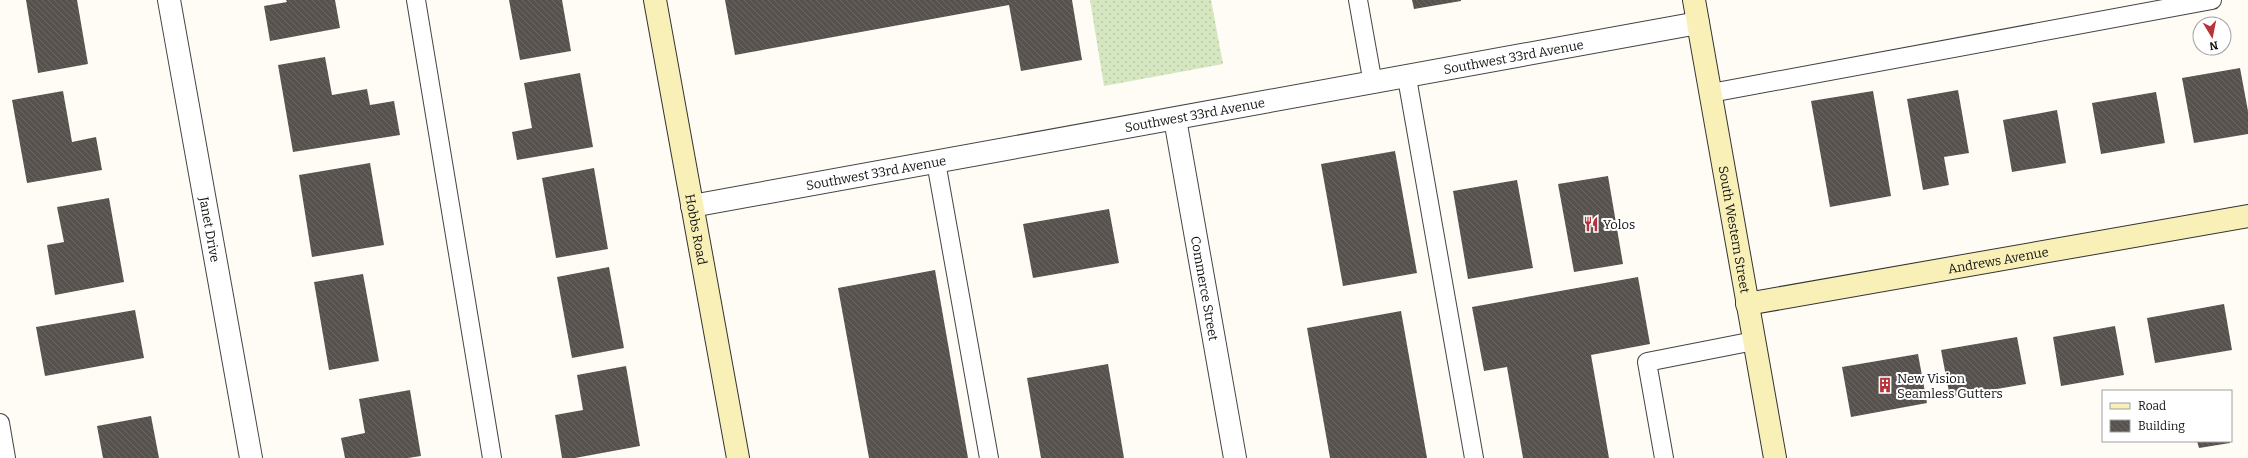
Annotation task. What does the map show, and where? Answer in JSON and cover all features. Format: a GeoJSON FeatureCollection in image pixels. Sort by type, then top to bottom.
{"type":"FeatureCollection","features":[{"type":"Feature","properties":{"kind":"street","name":"Janet Drive"},"geometry":{"type":"LineString","coordinates":[[169,0],[251,458]]}},
{"type":"Feature","properties":{"kind":"street","name":"Hobbs Road"},"geometry":{"type":"LineString","coordinates":[[655,0],[738,458]]}},
{"type":"Feature","properties":{"kind":"street","name":"South Western Street"},"geometry":{"type":"LineString","coordinates":[[1694,0],[1775,458]]}},
{"type":"Feature","properties":{"kind":"street","name":"Southwest 33rd Avenue"},"geometry":{"type":"LineString","coordinates":[[692,206],[1407,78],[1698,24]]}},
{"type":"Feature","properties":{"kind":"street","name":"Commerce Street"},"geometry":{"type":"LineString","coordinates":[[1175,119],[1235,458]]}},
{"type":"Feature","properties":{"kind":"street","name":"Andrews Avenue"},"geometry":{"type":"LineString","coordinates":[[1747,304],[2248,216]]}},
{"type":"Feature","properties":{"kind":"lane"},"geometry":{"type":"LineString","coordinates":[[416,0],[492,458]]}},
{"type":"Feature","properties":{"kind":"lane"},"geometry":{"type":"LineString","coordinates":[[1358,0],[1373,84]]}},
{"type":"Feature","properties":{"kind":"lane"},"geometry":{"type":"LineString","coordinates":[[1711,93],[2212,0]]}},
{"type":"Feature","properties":{"kind":"lane"},"geometry":{"type":"LineString","coordinates":[[1407,78],[1474,458]]}},
{"type":"Feature","properties":{"kind":"lane"},"geometry":{"type":"LineString","coordinates":[[936,162],[989,458]]}},
{"type":"Feature","properties":{"kind":"lane"},"geometry":{"type":"LineString","coordinates":[[1664,458],[1647,362],[1754,341]]}},
{"type":"Feature","properties":{"kind":"lane"},"geometry":{"type":"LineString","coordinates":[[0,423],[6,458]]}},
{"type":"Feature","properties":{"kind":"green space"},"geometry":{"type":"Polygon","coordinates":[[[1090,0],[1211,0],[1223,64],[1104,86],[1090,0]]]}},
{"type":"Feature","properties":{"kind":"building"},"geometry":{"type":"Polygon","coordinates":[[[26,0],[77,0],[88,64],[38,73],[26,0]]]}},
{"type":"Feature","properties":{"kind":"building"},"geometry":{"type":"Polygon","coordinates":[[[286,0],[335,0],[340,28],[270,41],[264,6],[287,2],[286,0]]]}},
{"type":"Feature","properties":{"kind":"building"},"geometry":{"type":"Polygon","coordinates":[[[509,0],[562,0],[571,51],[520,60],[509,0]]]}},
{"type":"Feature","properties":{"kind":"building"},"geometry":{"type":"Polygon","coordinates":[[[725,0],[1072,0],[1082,60],[1021,71],[1009,5],[735,55],[725,0]]]}},
{"type":"Feature","properties":{"kind":"building"},"geometry":{"type":"Polygon","coordinates":[[[1412,0],[1461,0],[1461,1],[1414,9],[1412,0]]]}},
{"type":"Feature","properties":{"kind":"building"},"geometry":{"type":"Polygon","coordinates":[[[325,57],[332,95],[367,89],[370,105],[394,101],[400,135],[293,152],[278,65],[325,57]]]}},
{"type":"Feature","properties":{"kind":"building"},"geometry":{"type":"Polygon","coordinates":[[[2240,68],[2248,111],[2248,134],[2194,143],[2182,78],[2240,68]]]}},
{"type":"Feature","properties":{"kind":"building"},"geometry":{"type":"Polygon","coordinates":[[[580,73],[593,147],[517,160],[512,132],[532,128],[524,83],[580,73]]]}},
{"type":"Feature","properties":{"kind":"building"},"geometry":{"type":"Polygon","coordinates":[[[1958,90],[1969,153],[1944,157],[1949,185],[1923,190],[1907,99],[1958,90]]]}},
{"type":"Feature","properties":{"kind":"building"},"geometry":{"type":"Polygon","coordinates":[[[63,91],[72,142],[96,137],[102,170],[27,183],[12,100],[63,91]]]}},
{"type":"Feature","properties":{"kind":"building"},"geometry":{"type":"Polygon","coordinates":[[[1873,91],[1891,196],[1830,207],[1811,101],[1873,91]]]}},
{"type":"Feature","properties":{"kind":"building"},"geometry":{"type":"Polygon","coordinates":[[[2156,92],[2165,143],[2101,154],[2092,103],[2156,92]]]}},
{"type":"Feature","properties":{"kind":"building"},"geometry":{"type":"Polygon","coordinates":[[[2057,110],[2066,163],[2012,172],[2003,120],[2057,110]]]}},
{"type":"Feature","properties":{"kind":"building"},"geometry":{"type":"Polygon","coordinates":[[[1395,151],[1417,273],[1343,286],[1321,164],[1395,151]]]}},
{"type":"Feature","properties":{"kind":"building"},"geometry":{"type":"Polygon","coordinates":[[[370,163],[384,245],[312,257],[299,175],[370,163]]]}},
{"type":"Feature","properties":{"kind":"building"},"geometry":{"type":"Polygon","coordinates":[[[594,168],[608,249],[556,258],[542,178],[594,168]]]}},
{"type":"Feature","properties":{"kind":"building","name":"Yolos"},"geometry":{"type":"Polygon","coordinates":[[[1608,176],[1623,264],[1574,272],[1558,184],[1608,176]]]}},
{"type":"Feature","properties":{"kind":"building"},"geometry":{"type":"Polygon","coordinates":[[[1517,180],[1533,268],[1468,279],[1453,191],[1517,180]]]}},
{"type":"Feature","properties":{"kind":"building"},"geometry":{"type":"Polygon","coordinates":[[[109,198],[124,282],[55,295],[47,245],[64,242],[57,207],[109,198]]]}},
{"type":"Feature","properties":{"kind":"building"},"geometry":{"type":"Polygon","coordinates":[[[1109,209],[1119,263],[1033,278],[1023,224],[1109,209]]]}},
{"type":"Feature","properties":{"kind":"building"},"geometry":{"type":"Polygon","coordinates":[[[609,267],[624,348],[572,358],[557,277],[609,267]]]}},
{"type":"Feature","properties":{"kind":"building"},"geometry":{"type":"Polygon","coordinates":[[[935,270],[968,458],[869,458],[838,288],[935,270]]]}},
{"type":"Feature","properties":{"kind":"building"},"geometry":{"type":"Polygon","coordinates":[[[363,274],[379,361],[329,370],[314,282],[363,274]]]}},
{"type":"Feature","properties":{"kind":"building"},"geometry":{"type":"Polygon","coordinates":[[[1638,277],[1650,344],[1591,355],[1609,458],[1523,458],[1507,367],[1484,371],[1472,307],[1638,277]]]}},
{"type":"Feature","properties":{"kind":"building"},"geometry":{"type":"Polygon","coordinates":[[[2224,304],[2232,350],[2155,363],[2147,318],[2224,304]]]}},
{"type":"Feature","properties":{"kind":"building"},"geometry":{"type":"Polygon","coordinates":[[[135,310],[144,358],[45,376],[36,327],[135,310]]]}},
{"type":"Feature","properties":{"kind":"building"},"geometry":{"type":"Polygon","coordinates":[[[1401,311],[1427,458],[1330,458],[1307,328],[1401,311]]]}},
{"type":"Feature","properties":{"kind":"building"},"geometry":{"type":"Polygon","coordinates":[[[2115,326],[2124,375],[2061,386],[2053,337],[2115,326]]]}},
{"type":"Feature","properties":{"kind":"building"},"geometry":{"type":"Polygon","coordinates":[[[2017,337],[2026,384],[1950,397],[1941,350],[2017,337]]]}},
{"type":"Feature","properties":{"kind":"building","name":"New Vision Seamless Gutters"},"geometry":{"type":"Polygon","coordinates":[[[1918,354],[1927,403],[1851,417],[1842,367],[1918,354]]]}},
{"type":"Feature","properties":{"kind":"building"},"geometry":{"type":"Polygon","coordinates":[[[1108,364],[1124,458],[1041,458],[1027,378],[1108,364]]]}},
{"type":"Feature","properties":{"kind":"building"},"geometry":{"type":"Polygon","coordinates":[[[626,366],[640,446],[575,458],[562,458],[555,415],[583,410],[577,375],[626,366]]]}},
{"type":"Feature","properties":{"kind":"building"},"geometry":{"type":"Polygon","coordinates":[[[410,390],[421,456],[408,458],[345,458],[341,438],[365,433],[359,399],[410,390]]]}},
{"type":"Feature","properties":{"kind":"building"},"geometry":{"type":"Polygon","coordinates":[[[151,416],[159,458],[103,458],[97,426],[151,416]]]}},
{"type":"Feature","properties":{"kind":"building"},"geometry":{"type":"Polygon","coordinates":[[[2197,442],[2230,442],[2230,443],[2199,448],[2197,442]]]}},
{"type":"Feature","properties":{"kind":"place","name":"Yolos"},"geometry":{"type":"Point","coordinates":[1591,224]}},
{"type":"Feature","properties":{"kind":"place","name":"New Vision Seamless Gutters"},"geometry":{"type":"Point","coordinates":[1885,385]}}]}
